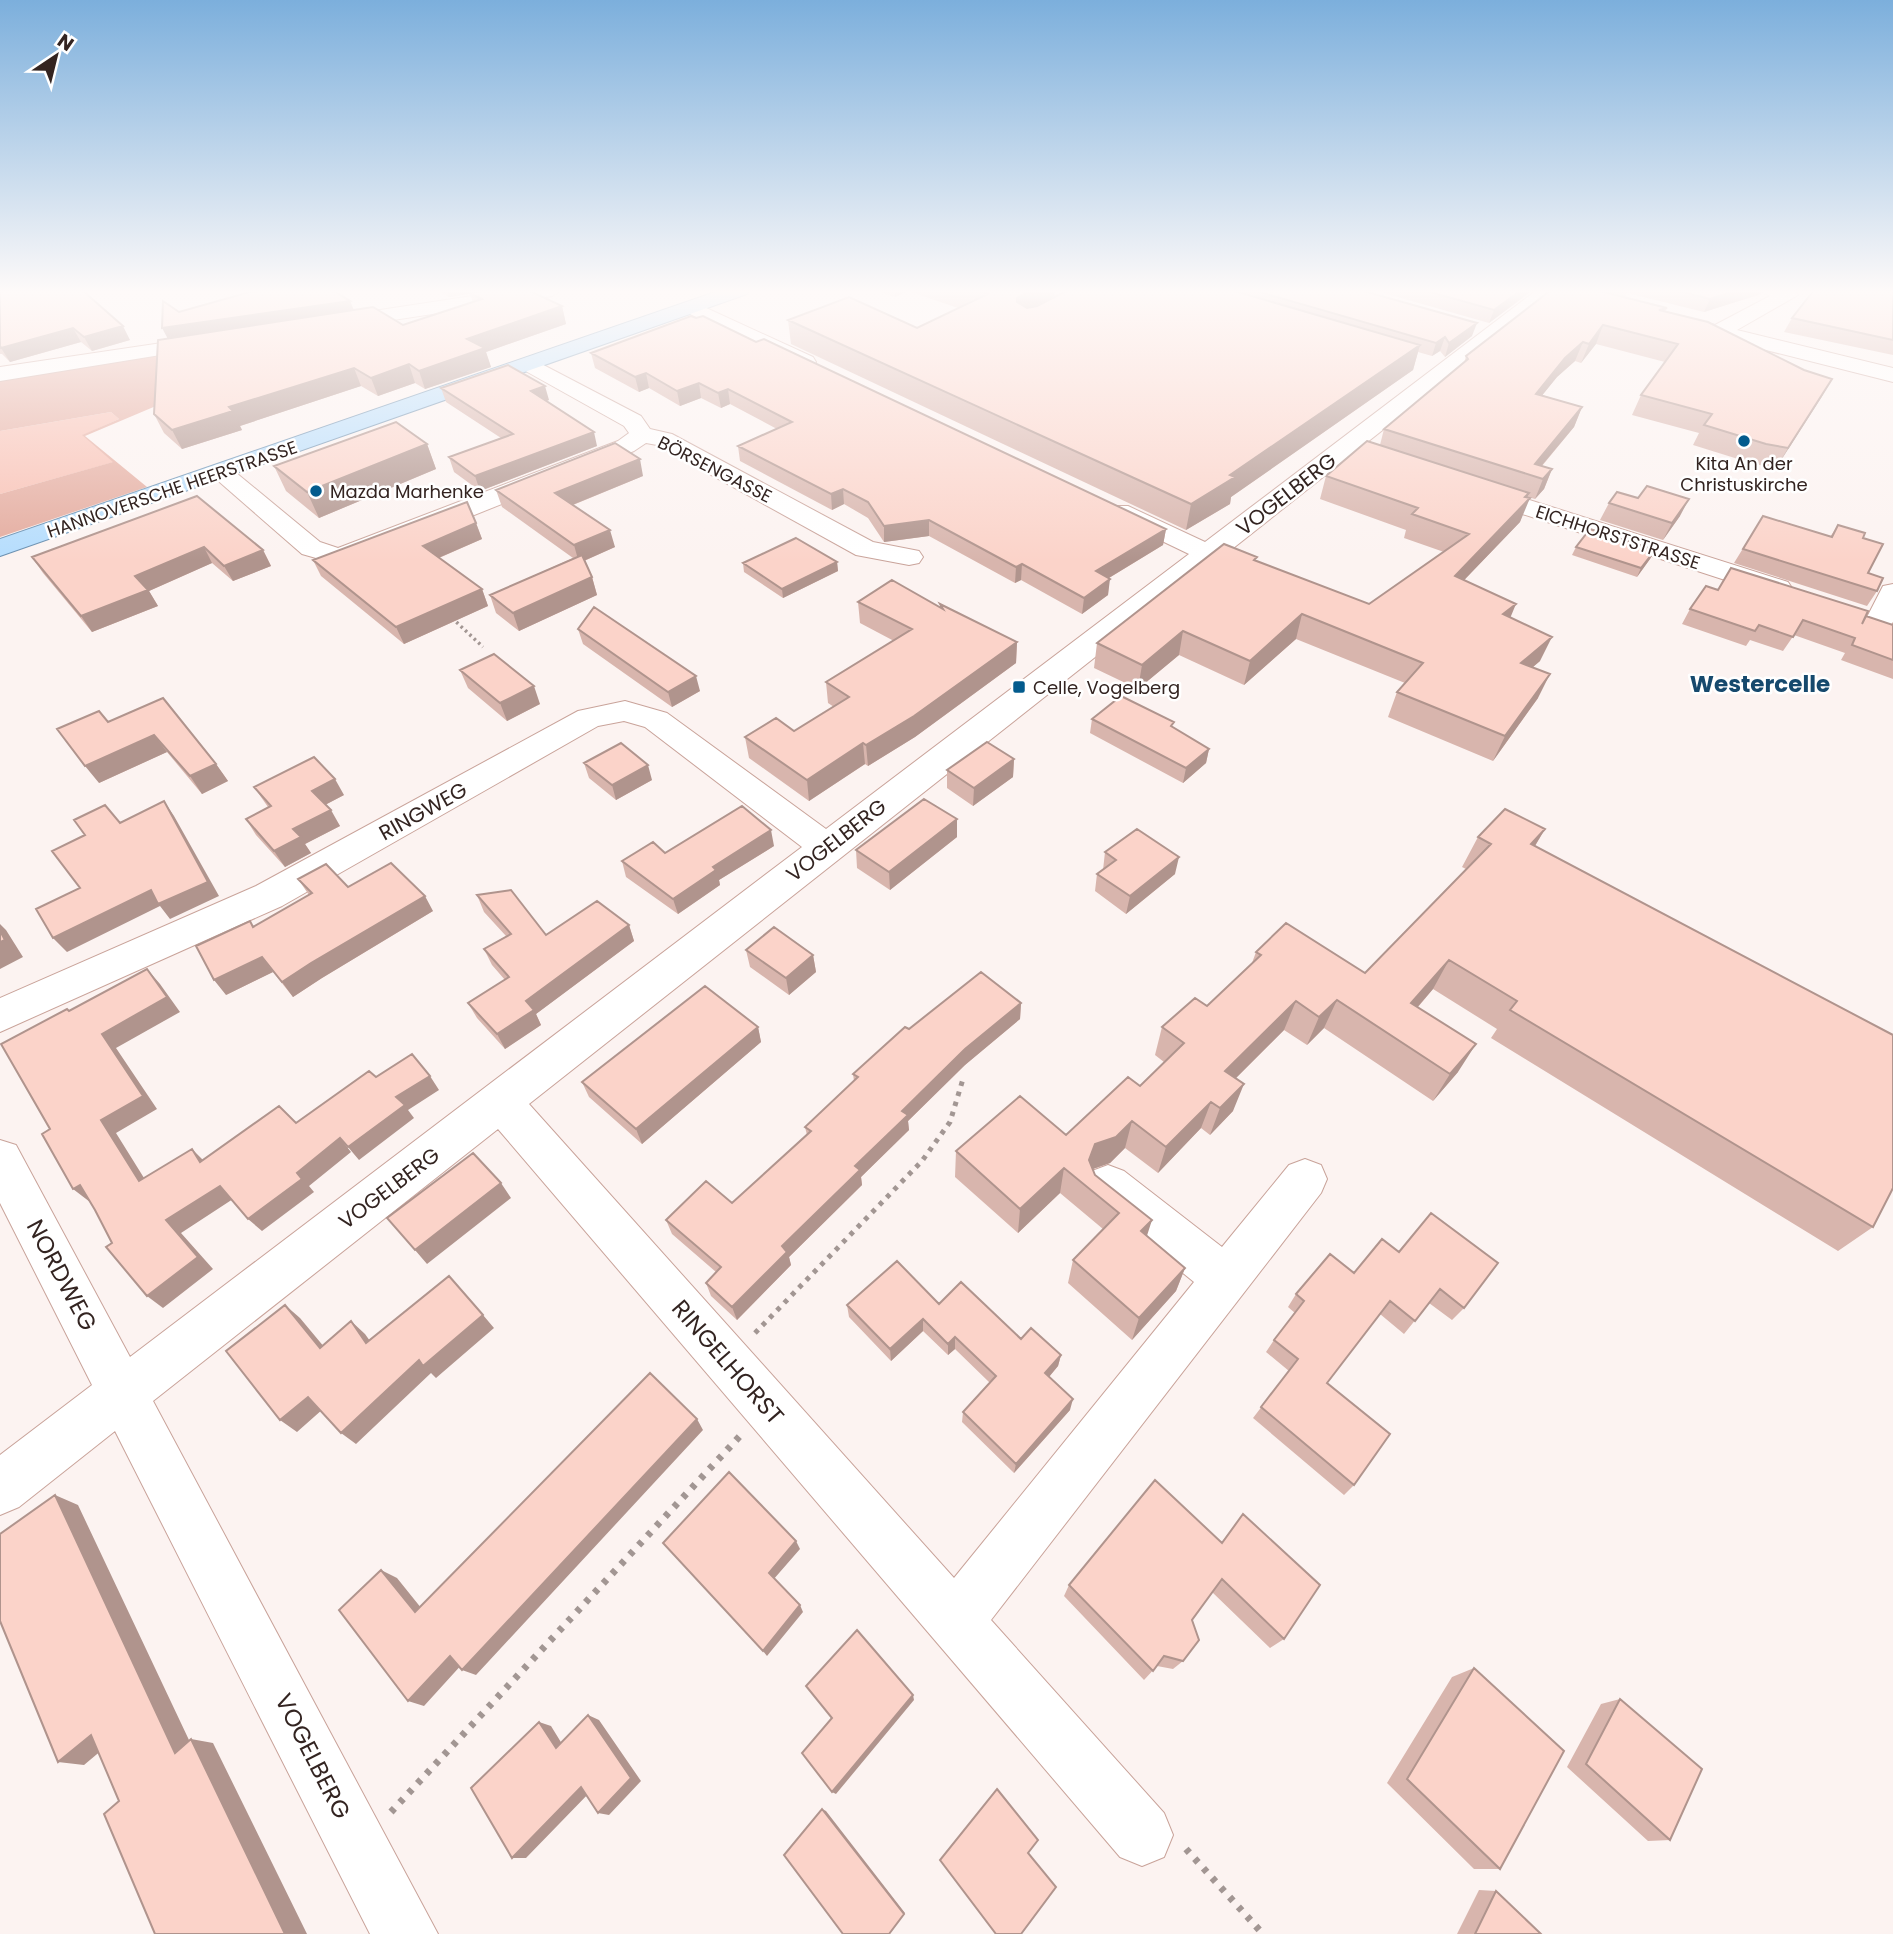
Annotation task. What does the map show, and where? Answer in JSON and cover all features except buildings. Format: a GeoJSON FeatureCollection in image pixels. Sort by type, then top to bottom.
{"type":"FeatureCollection","features":[{"type":"Feature","properties":{"kind":"main road","name":"HANNOVERSCHE HEERSTRASSE"},"geometry":{"type":"LineString","coordinates":[[0,548],[483,380]]}},
{"type":"Feature","properties":{"kind":"street","name":"BÖRSENGASSE"},"geometry":{"type":"LineString","coordinates":[[559,380],[633,421],[642,435],[664,439],[865,549],[909,557]]}},
{"type":"Feature","properties":{"kind":"street","name":"VOGELBERG"},"geometry":{"type":"LineString","coordinates":[[0,1488],[1431,380]]}},
{"type":"Feature","properties":{"kind":"street"},"geometry":{"type":"LineString","coordinates":[[220,472],[311,548],[337,556],[368,548],[575,467],[626,446],[642,435]]}},
{"type":"Feature","properties":{"kind":"street"},"geometry":{"type":"LineString","coordinates":[[1344,448],[1370,457]]}},
{"type":"Feature","properties":{"kind":"street","name":"EICHHORSTSTRASSE"},"geometry":{"type":"LineString","coordinates":[[1448,482],[1801,596]]}},
{"type":"Feature","properties":{"kind":"street"},"geometry":{"type":"LineString","coordinates":[[1097,501],[1209,554]]}},
{"type":"Feature","properties":{"kind":"street"},"geometry":{"type":"LineString","coordinates":[[1875,620],[1893,592]]}},
{"type":"Feature","properties":{"kind":"street","name":"RINGWEG"},"geometry":{"type":"LineString","coordinates":[[0,1016],[269,896],[589,718],[625,711],[656,720],[826,847]]}},
{"type":"Feature","properties":{"kind":"street","name":"RINGELHORST"},"geometry":{"type":"LineString","coordinates":[[501,1102],[1142,1835]]}},
{"type":"Feature","properties":{"kind":"street","name":"NORDWEG"},"geometry":{"type":"LineString","coordinates":[[0,1159],[124,1391]]}},
{"type":"Feature","properties":{"kind":"street"},"geometry":{"type":"LineString","coordinates":[[954,1622],[1305,1179]]}},
{"type":"Feature","properties":{"kind":"street"},"geometry":{"type":"LineString","coordinates":[[1108,1185],[1226,1279]]}},
{"type":"Feature","properties":{"kind":"street","name":"VOGELBERG"},"geometry":{"type":"LineString","coordinates":[[124,1391],[405,1934]]}},
{"type":"Feature","properties":{"kind":"path"},"geometry":{"type":"LineString","coordinates":[[447,611],[482,647]]}},
{"type":"Feature","properties":{"kind":"path"},"geometry":{"type":"LineString","coordinates":[[727,1362],[922,1161],[950,1122],[962,1079]]}},
{"type":"Feature","properties":{"kind":"path"},"geometry":{"type":"LineString","coordinates":[[359,1846],[767,1407]]}},
{"type":"Feature","properties":{"kind":"path"},"geometry":{"type":"LineString","coordinates":[[1142,1835],[1174,1836],[1263,1934]]}},
{"type":"Feature","properties":{"kind":"shaded area"},"geometry":{"type":"Polygon","coordinates":[[[0,380],[160,380],[163,403],[85,436],[147,487],[0,537],[0,494],[113,462],[82,435],[119,419],[111,412],[0,431],[0,380]]]}},
{"type":"Feature","properties":{"kind":"shaded area"},"geometry":{"type":"Polygon","coordinates":[[[111,412],[119,419],[83,435],[114,462],[0,494],[0,431],[111,412]]]}},
{"type":"Feature","properties":{"kind":"place","name":"Kita An der Christuskirche"},"geometry":{"type":"Point","coordinates":[1744,441]}},
{"type":"Feature","properties":{"kind":"place","name":"Mazda Marhenke"},"geometry":{"type":"Point","coordinates":[316,491]}},
{"type":"Feature","properties":{"kind":"place","name":"Celle, Vogelberg"},"geometry":{"type":"Point","coordinates":[1019,687]}},
{"type":"Feature","properties":{"kind":"district","name":"Westercelle"},"geometry":{"type":"Point","coordinates":[1760,684]}}]}
